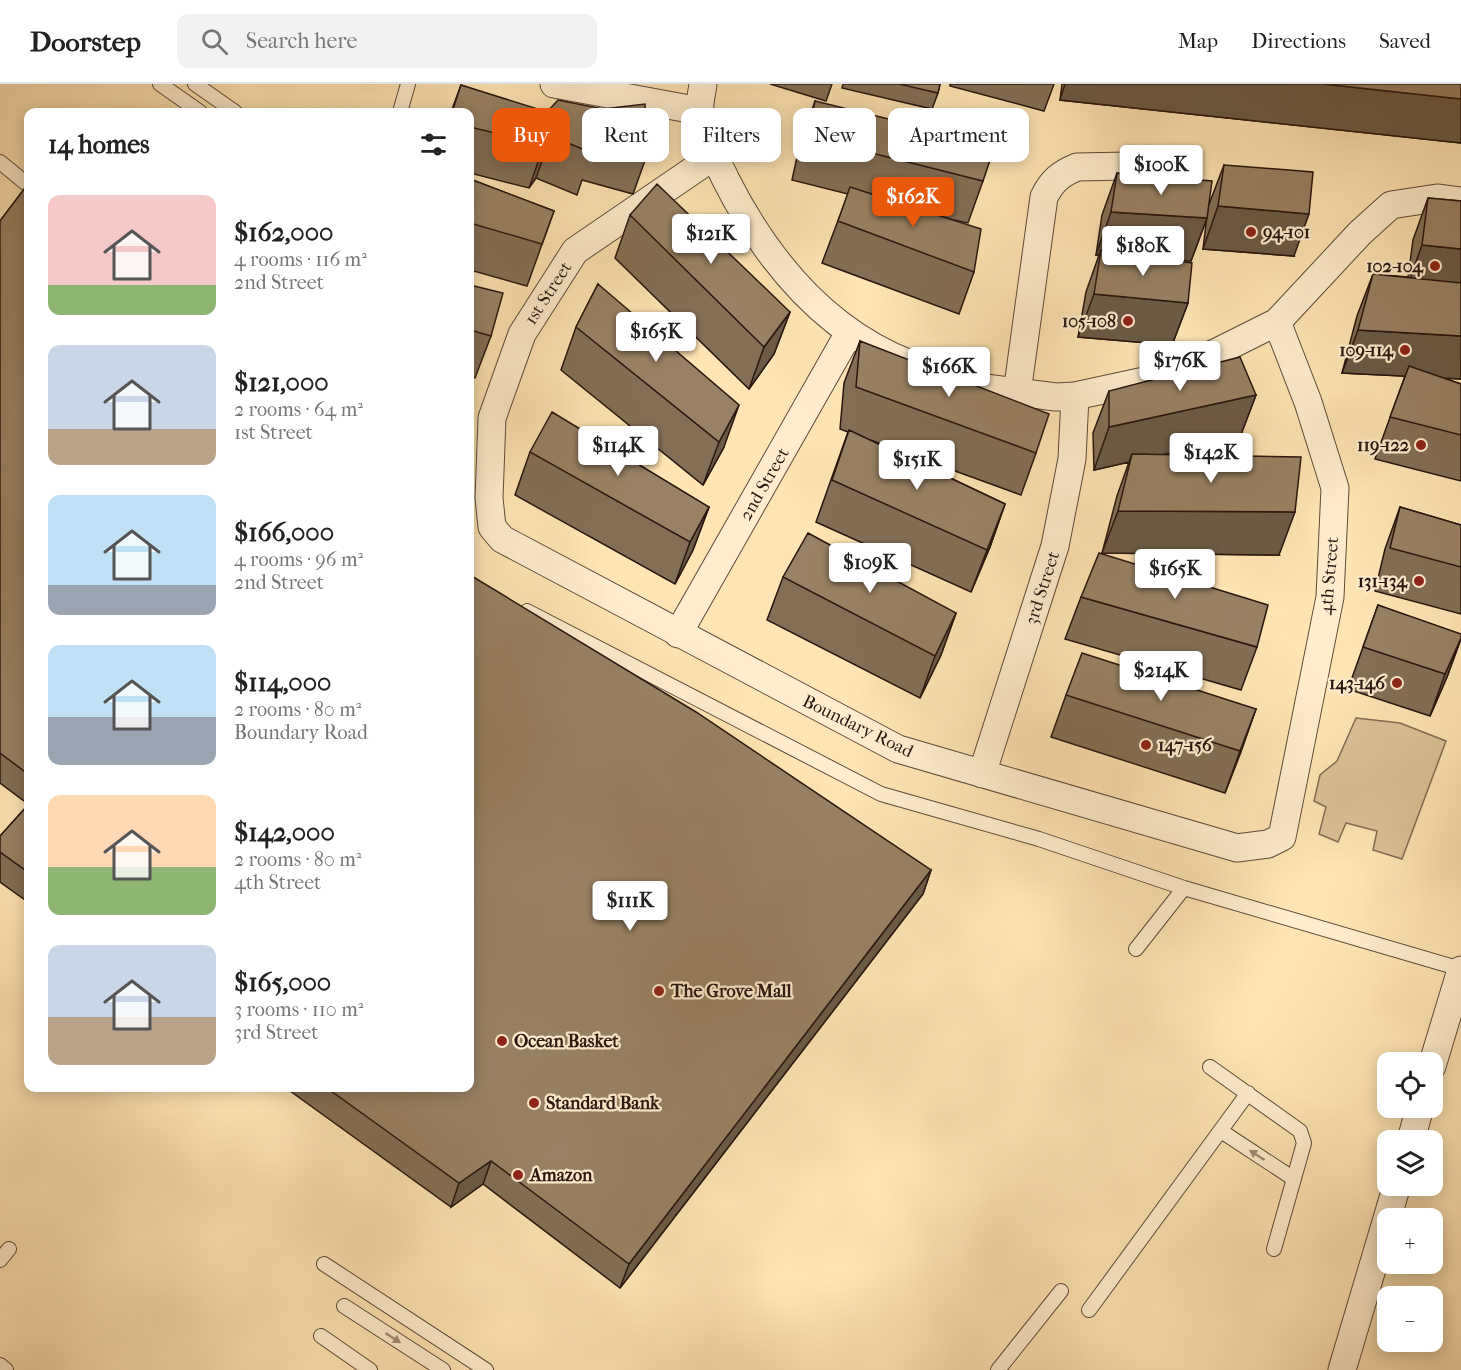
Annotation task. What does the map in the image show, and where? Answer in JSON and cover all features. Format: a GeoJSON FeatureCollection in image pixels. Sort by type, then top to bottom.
{"type":"FeatureCollection","features":[{"type":"Feature","properties":{"kind":"street"},"geometry":{"type":"LineString","coordinates":[[554,84],[684,108]]}},
{"type":"Feature","properties":{"kind":"street"},"geometry":{"type":"LineString","coordinates":[[700,108],[703,84]]}},
{"type":"Feature","properties":{"kind":"street","name":"1st Street"},"geometry":{"type":"LineString","coordinates":[[489,498],[492,418],[522,334],[575,251],[705,162]]}},
{"type":"Feature","properties":{"kind":"street"},"geometry":{"type":"LineString","coordinates":[[717,162],[749,224],[771,257],[795,283],[849,333],[906,363],[969,386],[1017,393],[1075,396],[1149,380],[1215,353],[1277,322],[1360,233],[1391,205],[1437,198],[1461,201]]}},
{"type":"Feature","properties":{"kind":"street"},"geometry":{"type":"LineString","coordinates":[[1017,393],[1044,197],[1052,182],[1062,173],[1077,167],[1178,165]]}},
{"type":"Feature","properties":{"kind":"street","name":"4th Street"},"geometry":{"type":"LineString","coordinates":[[1277,322],[1308,402],[1335,488],[1330,597],[1282,837]]}},
{"type":"Feature","properties":{"kind":"street","name":"2nd Street"},"geometry":{"type":"LineString","coordinates":[[678,634],[849,333]]}},
{"type":"Feature","properties":{"kind":"street","name":"3rd Street"},"geometry":{"type":"LineString","coordinates":[[982,774],[1055,546],[1072,459],[1075,396]]}},
{"type":"Feature","properties":{"kind":"street","name":"Boundary Road"},"geometry":{"type":"LineString","coordinates":[[489,498],[492,527],[502,539],[898,749],[1237,848],[1268,844],[1282,837]]}},
{"type":"Feature","properties":{"kind":"street"},"geometry":{"type":"LineString","coordinates":[[1436,1052],[1461,970]]}},
{"type":"Feature","properties":{"kind":"street"},"geometry":{"type":"LineString","coordinates":[[1342,1370],[1394,1196]]}},
{"type":"Feature","properties":{"kind":"lane"},"geometry":{"type":"LineString","coordinates":[[160,84],[194,108]]}},
{"type":"Feature","properties":{"kind":"lane"},"geometry":{"type":"LineString","coordinates":[[195,84],[228,108]]}},
{"type":"Feature","properties":{"kind":"lane"},"geometry":{"type":"LineString","coordinates":[[401,108],[408,84]]}},
{"type":"Feature","properties":{"kind":"lane"},"geometry":{"type":"LineString","coordinates":[[0,162],[24,181]]}},
{"type":"Feature","properties":{"kind":"lane"},"geometry":{"type":"LineString","coordinates":[[512,603],[881,794],[1039,839],[1184,888],[1461,970]]}},
{"type":"Feature","properties":{"kind":"lane"},"geometry":{"type":"LineString","coordinates":[[1136,949],[1184,888]]}},
{"type":"Feature","properties":{"kind":"lane"},"geometry":{"type":"LineString","coordinates":[[1210,1067],[1300,1131],[1304,1143],[1274,1249]]}},
{"type":"Feature","properties":{"kind":"lane"},"geometry":{"type":"LineString","coordinates":[[1089,1310],[1248,1093]]}},
{"type":"Feature","properties":{"kind":"lane"},"geometry":{"type":"LineString","coordinates":[[1221,1131],[1294,1179]]}},
{"type":"Feature","properties":{"kind":"lane"},"geometry":{"type":"LineString","coordinates":[[0,1260],[9,1249]]}},
{"type":"Feature","properties":{"kind":"lane"},"geometry":{"type":"LineString","coordinates":[[324,1264],[486,1370]]}},
{"type":"Feature","properties":{"kind":"lane"},"geometry":{"type":"LineString","coordinates":[[998,1370],[1061,1291]]}},
{"type":"Feature","properties":{"kind":"lane"},"geometry":{"type":"LineString","coordinates":[[345,1306],[443,1370]]}},
{"type":"Feature","properties":{"kind":"lane"},"geometry":{"type":"LineString","coordinates":[[321,1336],[370,1370]]}},
{"type":"Feature","properties":{"kind":"lane"},"geometry":{"type":"LineString","coordinates":[[0,1365],[6,1370]]}},
{"type":"Feature","properties":{"kind":"shaded area"},"geometry":{"type":"Polygon","coordinates":[[[1356,718],[1400,723],[1446,741],[1402,859],[1373,850],[1377,831],[1346,823],[1338,842],[1319,834],[1326,807],[1314,801],[1320,775],[1337,761],[1356,718]]]}},
{"type":"Feature","properties":{"kind":"building"},"geometry":{"type":"Polygon","coordinates":[[[899,84],[940,84],[938,93],[899,84]]]}},
{"type":"Feature","properties":{"kind":"building"},"geometry":{"type":"Polygon","coordinates":[[[1323,84],[1461,84],[1461,99],[1323,84]]]}},
{"type":"Feature","properties":{"kind":"building"},"geometry":{"type":"Polygon","coordinates":[[[461,85],[534,108],[492,108],[492,132],[474,128],[474,108],[453,108],[461,85]]]}},
{"type":"Feature","properties":{"kind":"building"},"geometry":{"type":"Polygon","coordinates":[[[558,100],[598,108],[582,108],[582,149],[570,144],[570,108],[551,108],[558,100]]]}},
{"type":"Feature","properties":{"kind":"building"},"geometry":{"type":"Polygon","coordinates":[[[815,101],[844,108],[814,108],[815,101]]]}},
{"type":"Feature","properties":{"kind":"building"},"geometry":{"type":"Polygon","coordinates":[[[645,104],[645,108],[611,108],[645,104]]]}},
{"type":"Feature","properties":{"kind":"building"},"geometry":{"type":"Polygon","coordinates":[[[876,116],[888,119],[888,157],[876,154],[876,116]]]}},
{"type":"Feature","properties":{"kind":"building"},"geometry":{"type":"Polygon","coordinates":[[[907,162],[989,162],[983,181],[907,162]]]}},
{"type":"Feature","properties":{"kind":"building"},"geometry":{"type":"Polygon","coordinates":[[[1224,165],[1313,172],[1309,214],[1218,206],[1224,165]]]}},
{"type":"Feature","properties":{"kind":"building"},"geometry":{"type":"Polygon","coordinates":[[[1117,173],[1212,181],[1207,218],[1111,212],[1117,173]]]}},
{"type":"Feature","properties":{"kind":"building"},"geometry":{"type":"Polygon","coordinates":[[[474,181],[554,211],[542,244],[474,224],[474,181]]]}},
{"type":"Feature","properties":{"kind":"building"},"geometry":{"type":"Polygon","coordinates":[[[657,184],[790,312],[764,347],[630,215],[657,184]]]}},
{"type":"Feature","properties":{"kind":"building"},"geometry":{"type":"Polygon","coordinates":[[[850,187],[981,229],[974,272],[838,221],[850,187]]]}},
{"type":"Feature","properties":{"kind":"building"},"geometry":{"type":"Polygon","coordinates":[[[24,189],[24,771],[0,753],[0,221],[24,189]]]}},
{"type":"Feature","properties":{"kind":"building"},"geometry":{"type":"Polygon","coordinates":[[[1428,198],[1461,201],[1461,249],[1422,245],[1428,198]]]}},
{"type":"Feature","properties":{"kind":"building"},"geometry":{"type":"Polygon","coordinates":[[[1101,250],[1192,263],[1188,303],[1094,294],[1101,250]]]}},
{"type":"Feature","properties":{"kind":"building"},"geometry":{"type":"Polygon","coordinates":[[[1373,274],[1461,283],[1461,336],[1358,330],[1373,274]]]}},
{"type":"Feature","properties":{"kind":"building"},"geometry":{"type":"Polygon","coordinates":[[[598,284],[739,405],[719,442],[576,327],[598,284]]]}},
{"type":"Feature","properties":{"kind":"building"},"geometry":{"type":"Polygon","coordinates":[[[474,286],[503,293],[491,336],[474,331],[474,286]]]}},
{"type":"Feature","properties":{"kind":"building"},"geometry":{"type":"Polygon","coordinates":[[[860,341],[1049,414],[1036,453],[856,387],[860,341]]]}},
{"type":"Feature","properties":{"kind":"building"},"geometry":{"type":"Polygon","coordinates":[[[1240,357],[1256,395],[1109,427],[1109,391],[1240,357]]]}},
{"type":"Feature","properties":{"kind":"building"},"geometry":{"type":"Polygon","coordinates":[[[1409,366],[1461,384],[1461,435],[1390,417],[1409,366]]]}},
{"type":"Feature","properties":{"kind":"building"},"geometry":{"type":"Polygon","coordinates":[[[552,412],[709,507],[690,542],[530,452],[552,412]]]}},
{"type":"Feature","properties":{"kind":"building"},"geometry":{"type":"Polygon","coordinates":[[[849,430],[1005,504],[987,550],[832,480],[849,430]]]}},
{"type":"Feature","properties":{"kind":"building"},"geometry":{"type":"Polygon","coordinates":[[[1132,454],[1301,457],[1295,512],[1118,511],[1132,454]]]}},
{"type":"Feature","properties":{"kind":"building"},"geometry":{"type":"Polygon","coordinates":[[[1400,507],[1461,525],[1461,567],[1390,548],[1400,507]]]}},
{"type":"Feature","properties":{"kind":"building"},"geometry":{"type":"Polygon","coordinates":[[[808,533],[956,613],[935,656],[783,577],[808,533]]]}},
{"type":"Feature","properties":{"kind":"building"},"geometry":{"type":"Polygon","coordinates":[[[1099,553],[1268,605],[1257,647],[1081,597],[1099,553]]]}},
{"type":"Feature","properties":{"kind":"building","name":"The Grove Mall"},"geometry":{"type":"Polygon","coordinates":[[[474,577],[696,712],[931,870],[629,1264],[491,1161],[459,1183],[333,1092],[474,1092],[474,577]]]}},
{"type":"Feature","properties":{"kind":"building"},"geometry":{"type":"Polygon","coordinates":[[[1378,605],[1461,634],[1445,674],[1363,647],[1378,605]]]}},
{"type":"Feature","properties":{"kind":"building"},"geometry":{"type":"Polygon","coordinates":[[[1082,653],[1256,709],[1240,751],[1066,695],[1082,653]]]}},
{"type":"Feature","properties":{"kind":"building"},"geometry":{"type":"Polygon","coordinates":[[[24,809],[24,869],[0,852],[0,836],[24,809]]]}},
{"type":"Feature","properties":{"kind":"place","name":"94-101"},"geometry":{"type":"Point","coordinates":[1251,232]}},
{"type":"Feature","properties":{"kind":"place","name":"102-104"},"geometry":{"type":"Point","coordinates":[1435,266]}},
{"type":"Feature","properties":{"kind":"place","name":"105-108"},"geometry":{"type":"Point","coordinates":[1128,321]}},
{"type":"Feature","properties":{"kind":"place","name":"109-114"},"geometry":{"type":"Point","coordinates":[1405,350]}},
{"type":"Feature","properties":{"kind":"place","name":"119-122"},"geometry":{"type":"Point","coordinates":[1421,445]}},
{"type":"Feature","properties":{"kind":"place","name":"131-134"},"geometry":{"type":"Point","coordinates":[1419,581]}},
{"type":"Feature","properties":{"kind":"place","name":"143-146"},"geometry":{"type":"Point","coordinates":[1397,683]}},
{"type":"Feature","properties":{"kind":"place","name":"147-156"},"geometry":{"type":"Point","coordinates":[1146,745]}},
{"type":"Feature","properties":{"kind":"place","name":"The Grove Mall"},"geometry":{"type":"Point","coordinates":[659,991]}},
{"type":"Feature","properties":{"kind":"place","name":"Ocean Basket"},"geometry":{"type":"Point","coordinates":[502,1041]}},
{"type":"Feature","properties":{"kind":"place","name":"Standard Bank"},"geometry":{"type":"Point","coordinates":[534,1103]}},
{"type":"Feature","properties":{"kind":"place","name":"Amazon"},"geometry":{"type":"Point","coordinates":[518,1175]}}]}
